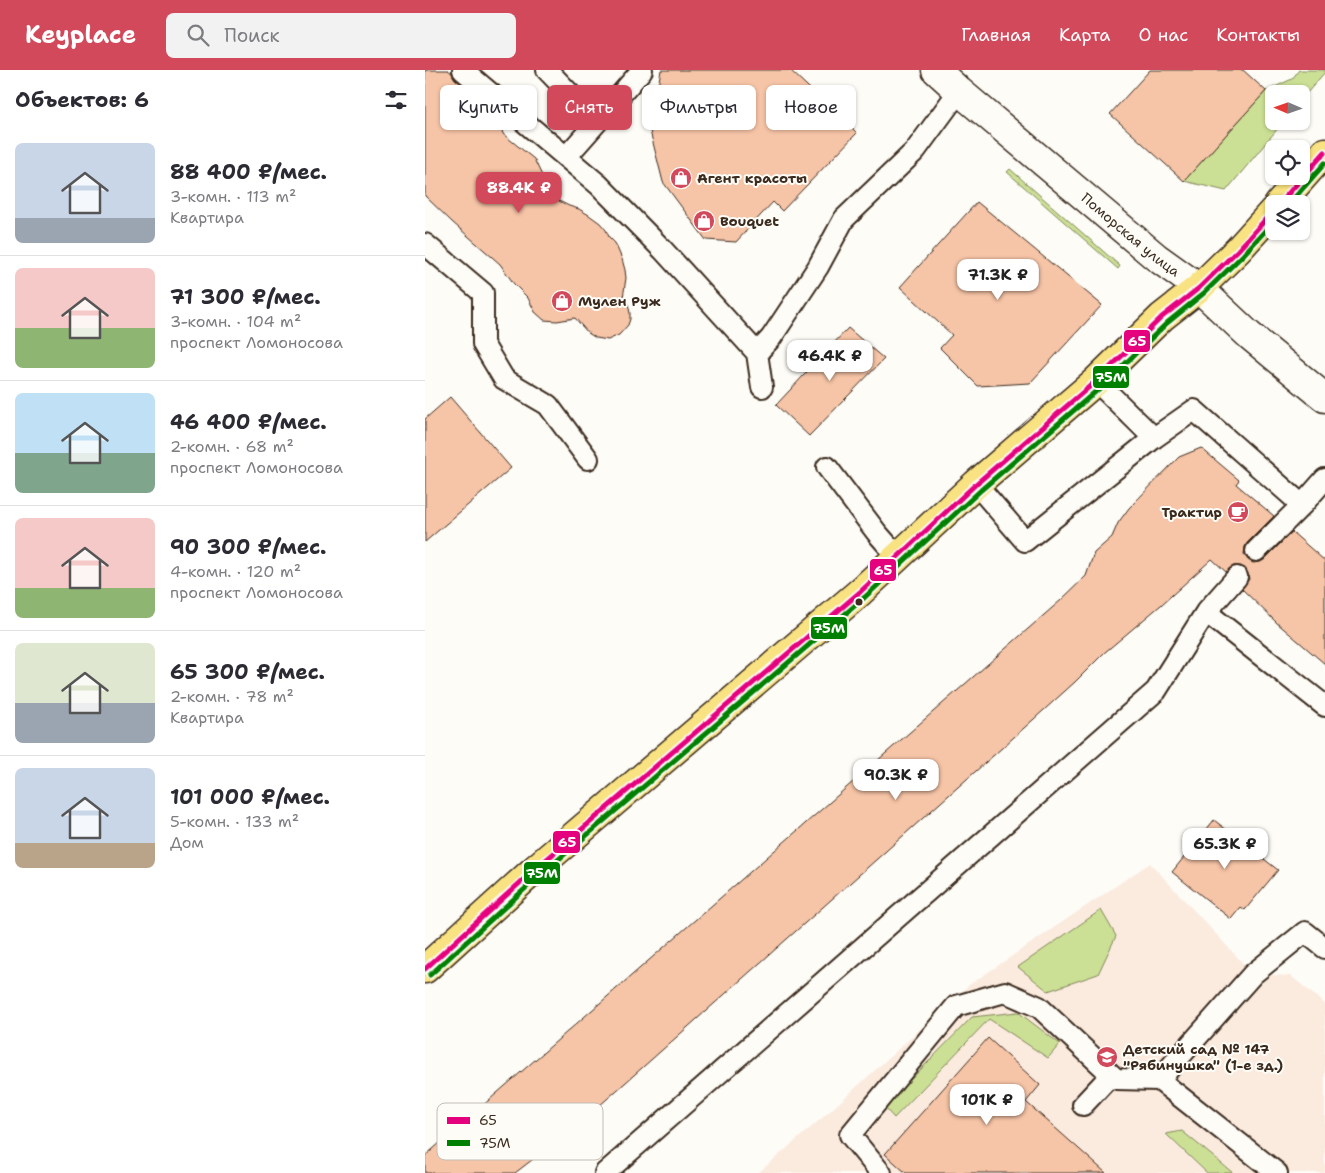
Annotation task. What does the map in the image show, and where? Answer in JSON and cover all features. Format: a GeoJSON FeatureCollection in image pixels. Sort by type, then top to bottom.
{"type":"FeatureCollection","features":[{"type":"Feature","properties":{"kind":"main road"},"geometry":{"type":"LineString","coordinates":[[1287,195],[1325,152]]}},
{"type":"Feature","properties":{"kind":"main road"},"geometry":{"type":"LineString","coordinates":[[425,969],[526,866],[777,664],[898,557],[976,484],[1097,381],[1162,317],[1199,288],[1238,250],[1265,220]]}},
{"type":"Feature","properties":{"kind":"street","name":"Поморская улица"},"geometry":{"type":"LineString","coordinates":[[935,70],[1156,257],[1199,288],[1249,335],[1325,398]]}},
{"type":"Feature","properties":{"kind":"lane"},"geometry":{"type":"LineString","coordinates":[[463,70],[599,185],[663,250],[757,353],[762,387]]}},
{"type":"Feature","properties":{"kind":"lane"},"geometry":{"type":"LineString","coordinates":[[547,70],[561,85]]}},
{"type":"Feature","properties":{"kind":"lane"},"geometry":{"type":"LineString","coordinates":[[629,85],[642,70]]}},
{"type":"Feature","properties":{"kind":"lane"},"geometry":{"type":"LineString","coordinates":[[757,353],[777,330],[818,267],[844,220],[915,151],[959,91]]}},
{"type":"Feature","properties":{"kind":"lane"},"geometry":{"type":"LineString","coordinates":[[566,157],[590,130]]}},
{"type":"Feature","properties":{"kind":"lane"},"geometry":{"type":"LineString","coordinates":[[425,244],[483,293],[483,344],[504,379],[548,406],[588,459]]}},
{"type":"Feature","properties":{"kind":"lane"},"geometry":{"type":"LineString","coordinates":[[1097,381],[1154,438]]}},
{"type":"Feature","properties":{"kind":"lane"},"geometry":{"type":"LineString","coordinates":[[976,484],[1025,541],[1154,438],[1194,410],[1302,505]]}},
{"type":"Feature","properties":{"kind":"lane"},"geometry":{"type":"LineString","coordinates":[[827,467],[877,533],[898,557]]}},
{"type":"Feature","properties":{"kind":"lane"},"geometry":{"type":"LineString","coordinates":[[1256,552],[1325,479]]}},
{"type":"Feature","properties":{"kind":"lane"},"geometry":{"type":"LineString","coordinates":[[605,1173],[1156,691],[1207,612],[1237,577]]}},
{"type":"Feature","properties":{"kind":"lane"},"geometry":{"type":"LineString","coordinates":[[1207,612],[1325,706]]}},
{"type":"Feature","properties":{"kind":"lane"},"geometry":{"type":"LineString","coordinates":[[1159,1080],[1253,974],[1305,932],[1325,948]]}},
{"type":"Feature","properties":{"kind":"lane"},"geometry":{"type":"LineString","coordinates":[[881,1173],[850,1135],[956,1006],[1005,992],[1039,1007],[1116,1079],[1159,1080],[1277,1173]]}},
{"type":"Feature","properties":{"kind":"lane"},"geometry":{"type":"LineString","coordinates":[[1083,1105],[1111,1075]]}},
{"type":"Feature","properties":{"kind":"shaded area","name":"Детский сад № 147 \"Рябинушка\" (1-е зд.)"},"geometry":{"type":"Polygon","coordinates":[[[1150,863],[1253,974],[1291,976],[1325,1004],[1325,1173],[758,1173],[830,1111],[969,985],[1150,863]]]}},
{"type":"Feature","properties":{"kind":"green space"},"geometry":{"type":"Polygon","coordinates":[[[1299,70],[1325,70],[1310,90],[1310,85],[1279,85],[1292,79],[1299,70]]]}},
{"type":"Feature","properties":{"kind":"green space"},"geometry":{"type":"Polygon","coordinates":[[[1265,92],[1265,130],[1277,130],[1268,140],[1265,140],[1265,144],[1226,191],[1184,181],[1265,92]]]}},
{"type":"Feature","properties":{"kind":"green space"},"geometry":{"type":"Polygon","coordinates":[[[1010,169],[1120,266],[1118,269],[1007,172],[1010,169]]]}},
{"type":"Feature","properties":{"kind":"green space"},"geometry":{"type":"Polygon","coordinates":[[[1101,910],[1116,936],[1098,974],[1048,991],[1018,967],[1101,910]]]}},
{"type":"Feature","properties":{"kind":"green space"},"geometry":{"type":"Polygon","coordinates":[[[1018,1012],[1060,1044],[1048,1058],[989,1019],[894,1118],[884,1107],[972,1017],[1018,1012]]]}},
{"type":"Feature","properties":{"kind":"green space"},"geometry":{"type":"Polygon","coordinates":[[[1182,1131],[1233,1173],[1207,1173],[1166,1134],[1182,1131]]]}},
{"type":"Feature","properties":{"kind":"building"},"geometry":{"type":"Polygon","coordinates":[[[425,70],[448,70],[462,85],[440,85],[440,130],[502,130],[503,134],[534,159],[548,188],[559,201],[579,209],[600,223],[615,243],[622,259],[626,278],[623,298],[628,304],[630,313],[628,325],[619,335],[608,340],[596,338],[588,333],[575,318],[557,321],[544,320],[535,312],[528,298],[514,284],[500,264],[425,196],[425,70]]]}},
{"type":"Feature","properties":{"kind":"building"},"geometry":{"type":"Polygon","coordinates":[[[661,70],[790,70],[806,85],[766,85],[766,130],[854,130],[857,133],[782,211],[773,202],[736,242],[706,240],[663,182],[650,130],[756,130],[756,85],[658,85],[661,70]]]}},
{"type":"Feature","properties":{"kind":"building"},"geometry":{"type":"Polygon","coordinates":[[[1150,70],[1243,70],[1265,90],[1184,181],[1110,114],[1150,70]]]}},
{"type":"Feature","properties":{"kind":"building"},"geometry":{"type":"Polygon","coordinates":[[[977,202],[1102,305],[1030,383],[978,386],[940,348],[952,335],[900,287],[977,202]]]}},
{"type":"Feature","properties":{"kind":"building"},"geometry":{"type":"Polygon","coordinates":[[[848,328],[884,359],[809,436],[776,405],[848,328]]]}},
{"type":"Feature","properties":{"kind":"building"},"geometry":{"type":"Polygon","coordinates":[[[450,397],[511,468],[425,542],[425,419],[450,397]]]}},
{"type":"Feature","properties":{"kind":"building"},"geometry":{"type":"Polygon","coordinates":[[[1201,448],[1239,480],[1236,484],[1274,516],[1247,543],[1244,554],[1248,560],[1253,563],[1264,560],[1292,532],[1325,561],[1325,664],[1277,623],[1242,589],[1249,579],[1245,568],[1234,566],[1226,572],[1212,559],[1104,653],[1003,747],[602,1103],[486,1103],[1060,601],[1086,576],[1094,553],[1112,537],[1118,523],[1129,508],[1179,457],[1201,448]]]}},
{"type":"Feature","properties":{"kind":"building"},"geometry":{"type":"Polygon","coordinates":[[[1214,820],[1278,870],[1245,910],[1241,907],[1231,919],[1172,872],[1214,820]]]}},
{"type":"Feature","properties":{"kind":"building"},"geometry":{"type":"Polygon","coordinates":[[[988,1038],[1040,1085],[1026,1102],[1106,1173],[906,1173],[885,1154],[988,1038]]]}},
{"type":"Feature","properties":{"kind":"building"},"geometry":{"type":"Polygon","coordinates":[[[437,1146],[437,1160],[532,1160],[515,1173],[425,1173],[425,1156],[437,1146]]]}},
{"type":"Feature","properties":{"kind":"transit line","name":"65"},"geometry":{"type":"LineString","coordinates":[[1287,195],[1325,152]]}},
{"type":"Feature","properties":{"kind":"transit line","name":"75М"},"geometry":{"type":"LineString","coordinates":[[1297,195],[1325,163]]}},
{"type":"Feature","properties":{"kind":"transit line","name":"65"},"geometry":{"type":"LineString","coordinates":[[425,969],[533,871],[860,592],[976,484],[1096,381],[1162,317],[1199,288],[1238,250],[1265,220]]}},
{"type":"Feature","properties":{"kind":"transit line","name":"75М"},"geometry":{"type":"LineString","coordinates":[[430,975],[538,877],[865,597],[981,490],[1101,387],[1167,323],[1204,293],[1265,231]]}},
{"type":"Feature","properties":{"kind":"place","name":"Агент красоты"},"geometry":{"type":"Point","coordinates":[681,178]}},
{"type":"Feature","properties":{"kind":"place","name":"Bouquet"},"geometry":{"type":"Point","coordinates":[704,221]}},
{"type":"Feature","properties":{"kind":"place","name":"Мулен Руж"},"geometry":{"type":"Point","coordinates":[562,301]}},
{"type":"Feature","properties":{"kind":"place","name":"Трактир"},"geometry":{"type":"Point","coordinates":[1238,512]}},
{"type":"Feature","properties":{"kind":"place","name":"Детский сад № 147 \"Рябинушка\" (1-е зд.)"},"geometry":{"type":"Point","coordinates":[1107,1057]}}]}
